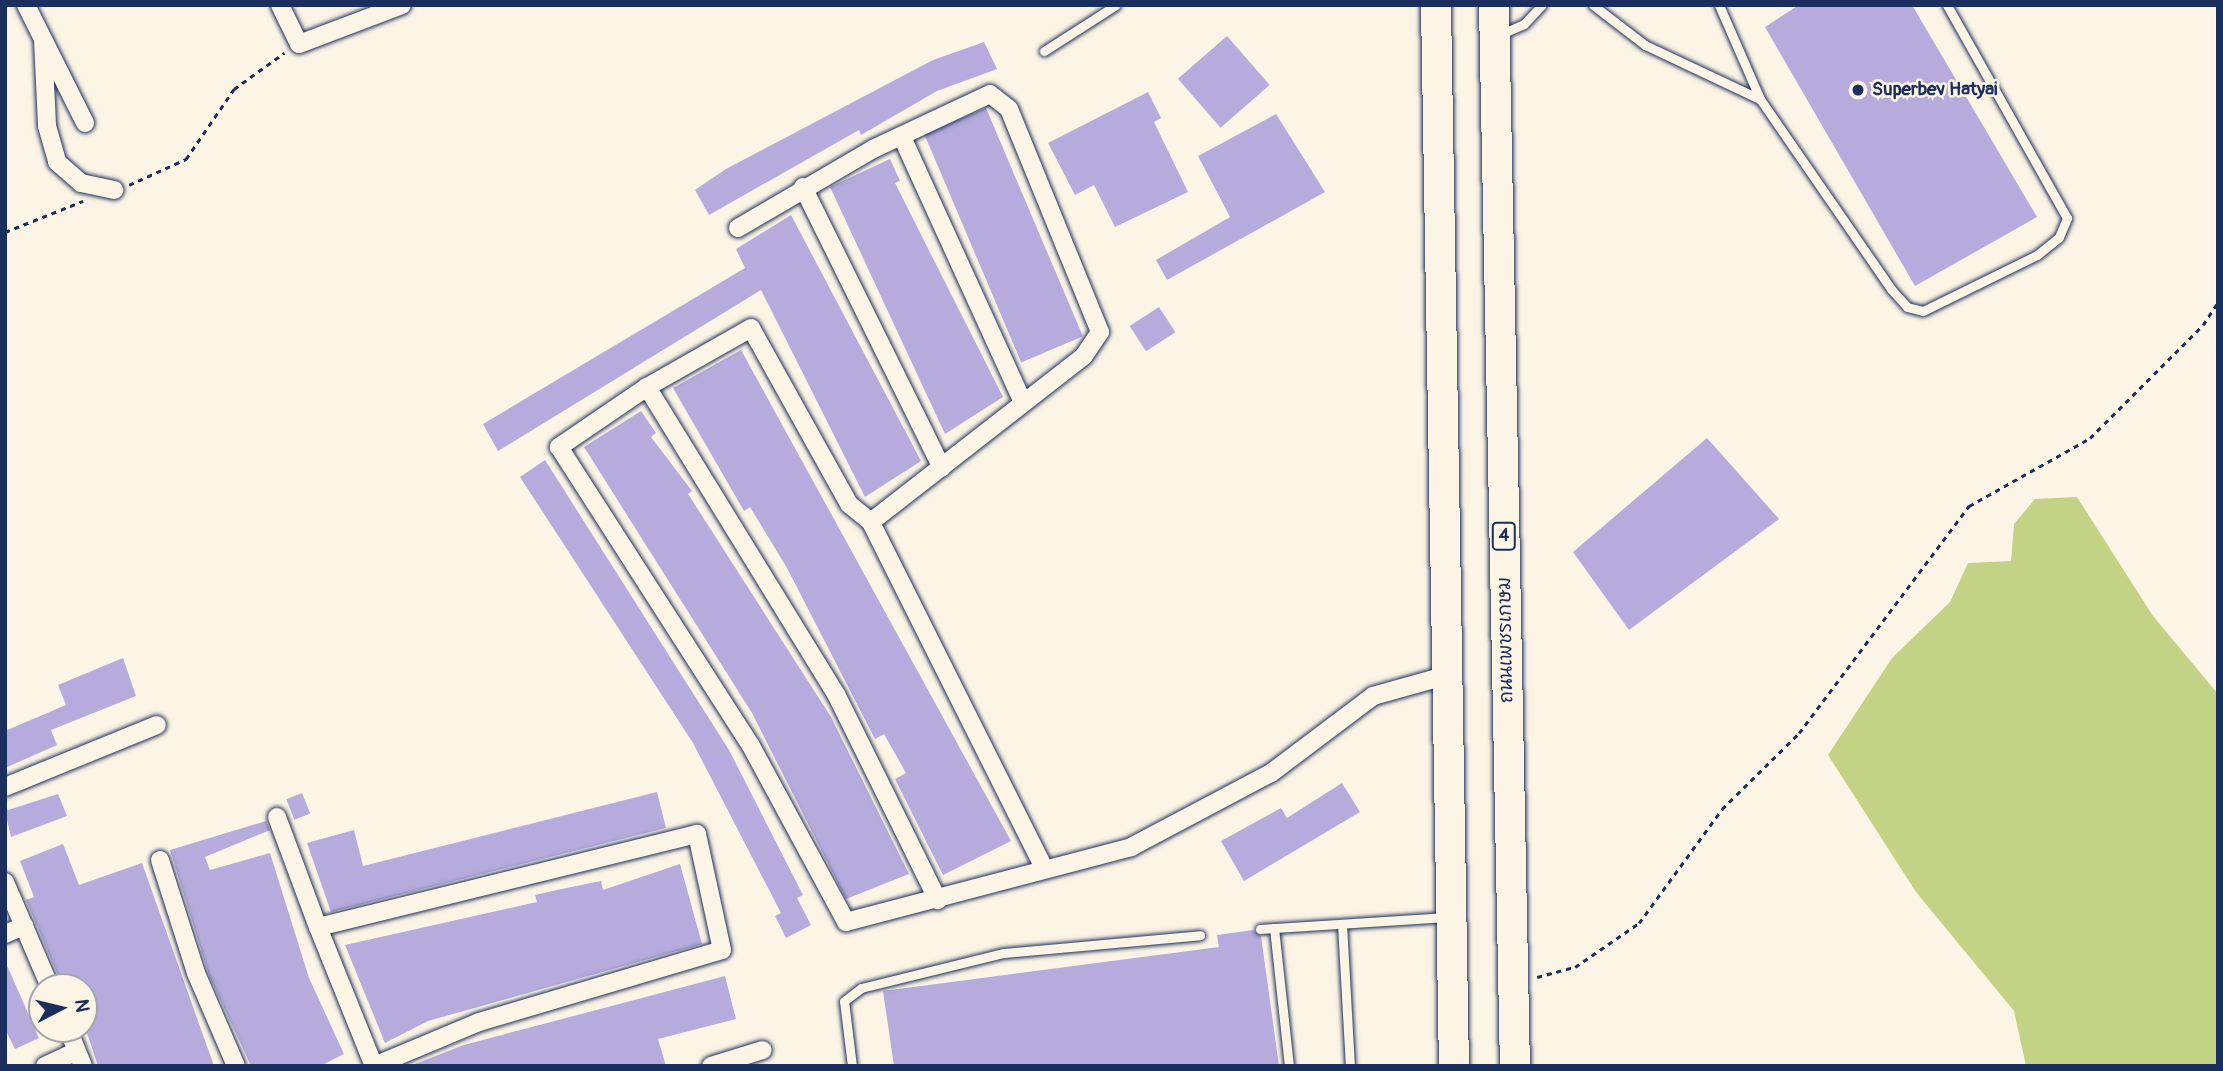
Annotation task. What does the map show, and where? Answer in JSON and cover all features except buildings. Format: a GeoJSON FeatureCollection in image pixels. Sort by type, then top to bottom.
{"type":"FeatureCollection","features":[{"type":"Feature","properties":{"kind":"highway"},"geometry":{"type":"LineString","coordinates":[[1436,5],[1454,1066]]}},
{"type":"Feature","properties":{"kind":"highway","name":"ถนนเพชรเกษม"},"geometry":{"type":"LineString","coordinates":[[1494,5],[1515,1066]]}},
{"type":"Feature","properties":{"kind":"street"},"geometry":{"type":"LineString","coordinates":[[26,5],[85,123]]}},
{"type":"Feature","properties":{"kind":"street"},"geometry":{"type":"LineString","coordinates":[[280,5],[299,44],[402,5]]}},
{"type":"Feature","properties":{"kind":"street"},"geometry":{"type":"LineString","coordinates":[[43,40],[47,126],[57,162],[81,183],[114,190]]}},
{"type":"Feature","properties":{"kind":"street"},"geometry":{"type":"LineString","coordinates":[[738,228],[803,187],[990,94],[1009,109],[1100,332],[1084,356],[871,522]]}},
{"type":"Feature","properties":{"kind":"street"},"geometry":{"type":"LineString","coordinates":[[902,137],[1023,402]]}},
{"type":"Feature","properties":{"kind":"street"},"geometry":{"type":"LineString","coordinates":[[803,187],[942,468]]}},
{"type":"Feature","properties":{"kind":"street"},"geometry":{"type":"LineString","coordinates":[[1044,868],[871,522],[849,505],[751,328],[647,387],[559,447],[751,746],[846,922],[938,900],[1044,868],[1131,848],[1173,830],[1271,773],[1373,696],[1448,675]]}},
{"type":"Feature","properties":{"kind":"street"},"geometry":{"type":"LineString","coordinates":[[647,387],[836,694],[938,900]]}},
{"type":"Feature","properties":{"kind":"street"},"geometry":{"type":"LineString","coordinates":[[5,786],[157,725]]}},
{"type":"Feature","properties":{"kind":"street"},"geometry":{"type":"LineString","coordinates":[[277,817],[318,927],[374,1066],[479,1022],[722,950],[697,834],[318,927]]}},
{"type":"Feature","properties":{"kind":"street"},"geometry":{"type":"LineString","coordinates":[[160,860],[196,973],[236,1066]]}},
{"type":"Feature","properties":{"kind":"street"},"geometry":{"type":"LineString","coordinates":[[5,882],[44,973]]}},
{"type":"Feature","properties":{"kind":"street"},"geometry":{"type":"LineString","coordinates":[[5,934],[24,926]]}},
{"type":"Feature","properties":{"kind":"street"},"geometry":{"type":"LineString","coordinates":[[711,1066],[763,1050]]}},
{"type":"Feature","properties":{"kind":"street"},"geometry":{"type":"LineString","coordinates":[[45,1066],[80,1058]]}},
{"type":"Feature","properties":{"kind":"lane"},"geometry":{"type":"LineString","coordinates":[[1044,51],[1116,5]]}},
{"type":"Feature","properties":{"kind":"lane"},"geometry":{"type":"LineString","coordinates":[[1494,37],[1524,24],[1542,5]]}},
{"type":"Feature","properties":{"kind":"lane"},"geometry":{"type":"LineString","coordinates":[[1593,5],[1645,45],[1760,99]]}},
{"type":"Feature","properties":{"kind":"lane"},"geometry":{"type":"LineString","coordinates":[[1719,5],[1760,99],[1907,307],[1923,311],[2037,255],[2059,237],[2067,218],[1947,5]]}},
{"type":"Feature","properties":{"kind":"lane"},"geometry":{"type":"LineString","coordinates":[[1259,929],[1452,917]]}},
{"type":"Feature","properties":{"kind":"lane"},"geometry":{"type":"LineString","coordinates":[[1342,924],[1350,1066]]}},
{"type":"Feature","properties":{"kind":"lane"},"geometry":{"type":"LineString","coordinates":[[1274,928],[1289,1066]]}},
{"type":"Feature","properties":{"kind":"lane"},"geometry":{"type":"LineString","coordinates":[[852,1066],[844,1001],[861,988],[1004,953],[1200,936]]}},
{"type":"Feature","properties":{"kind":"path"},"geometry":{"type":"LineString","coordinates":[[5,232],[186,159],[234,89],[299,44]]}},
{"type":"Feature","properties":{"kind":"path"},"geometry":{"type":"LineString","coordinates":[[1513,974],[1535,978],[1575,967],[1639,923],[1722,809],[1799,733],[1969,506],[2090,438],[2203,326],[2218,302]]}},
{"type":"Feature","properties":{"kind":"green space"},"geometry":{"type":"Polygon","coordinates":[[[2077,497],[2153,616],[2218,694],[2218,1066],[2026,1066],[2014,1011],[1916,892],[1828,755],[1892,658],[1950,602],[1968,563],[2011,561],[2014,524],[2035,499],[2077,497]]]}},
{"type":"Feature","properties":{"kind":"place","name":"Superbev Hatyai"},"geometry":{"type":"Point","coordinates":[1858,90]}}]}
